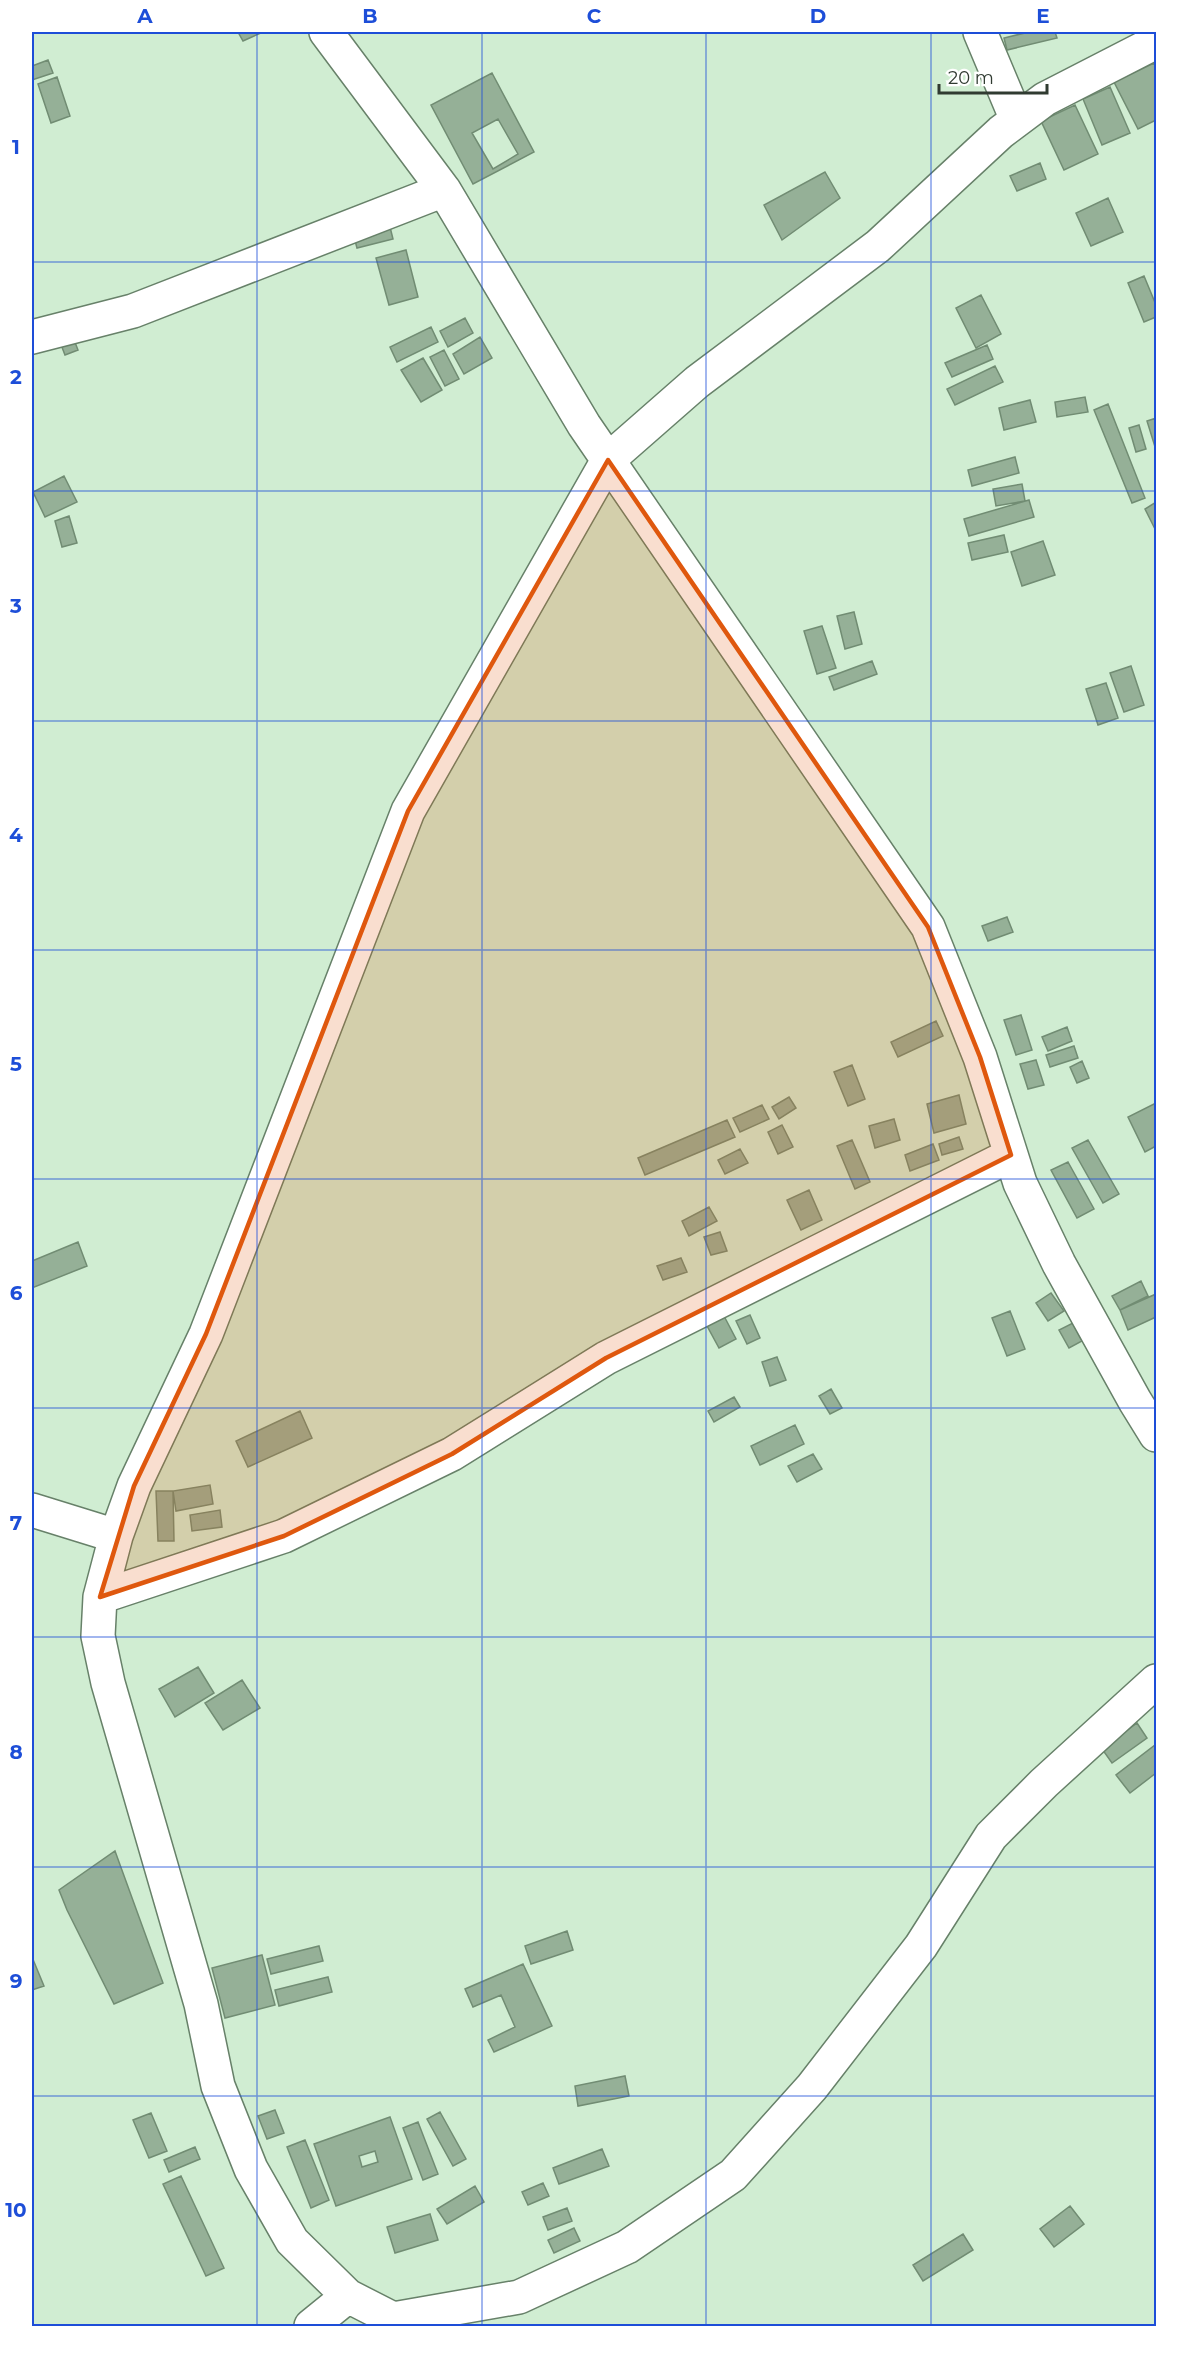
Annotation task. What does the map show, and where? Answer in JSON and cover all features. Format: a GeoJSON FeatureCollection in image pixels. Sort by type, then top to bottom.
{"type":"FeatureCollection","features":[{"type":"Feature","properties":{"kind":"street"},"geometry":{"type":"LineString","coordinates":[[326,32],[444,190],[584,425],[928,927],[980,1057],[1020,1183],[1059,1264],[1156,1435]]}},
{"type":"Feature","properties":{"kind":"street"},"geometry":{"type":"LineString","coordinates":[[980,32],[1017,120]]}},
{"type":"Feature","properties":{"kind":"street"},"geometry":{"type":"LineString","coordinates":[[1156,42],[1045,99],[1001,132],[878,246],[697,382],[608,460],[408,812],[206,1334],[134,1486],[116,1536],[100,1597],[98,1636],[108,1683],[201,2004],[218,2086],[251,2169],[292,2241],[348,2296],[398,2323],[519,2297],[627,2247],[733,2175],[812,2087],[921,1946],[991,1836],[1044,1783],[1156,1681]]}},
{"type":"Feature","properties":{"kind":"street"},"geometry":{"type":"LineString","coordinates":[[32,337],[133,310],[444,190]]}},
{"type":"Feature","properties":{"kind":"street"},"geometry":{"type":"LineString","coordinates":[[100,1597],[284,1536],[452,1454],[606,1358],[1011,1155]]}},
{"type":"Feature","properties":{"kind":"street"},"geometry":{"type":"LineString","coordinates":[[32,1510],[116,1536]]}},
{"type":"Feature","properties":{"kind":"street"},"geometry":{"type":"LineString","coordinates":[[311,2326],[348,2296]]}},
{"type":"Feature","properties":{"kind":"highlighted area"},"geometry":{"type":"Polygon","coordinates":[[[608,460],[928,927],[980,1057],[1011,1155],[606,1358],[452,1454],[284,1536],[100,1597],[134,1486],[206,1334],[408,811],[608,460]]]}},
{"type":"Feature","properties":{"kind":"building"},"geometry":{"type":"Polygon","coordinates":[[[238,32],[263,32],[243,41],[238,32]]]}},
{"type":"Feature","properties":{"kind":"building"},"geometry":{"type":"Polygon","coordinates":[[[1029,32],[1055,32],[1057,38],[1007,50],[1004,38],[1029,32]]]}},
{"type":"Feature","properties":{"kind":"building"},"geometry":{"type":"Polygon","coordinates":[[[48,60],[53,73],[32,80],[32,66],[48,60]]]}},
{"type":"Feature","properties":{"kind":"building"},"geometry":{"type":"Polygon","coordinates":[[[1154,63],[1156,68],[1156,120],[1138,129],[1114,82],[1154,63]]]}},
{"type":"Feature","properties":{"kind":"building"},"geometry":{"type":"Polygon","coordinates":[[[492,73],[534,152],[473,184],[431,105],[492,73]],[[498,119],[472,133],[493,169],[518,154],[498,119]]]}},
{"type":"Feature","properties":{"kind":"building"},"geometry":{"type":"Polygon","coordinates":[[[57,77],[70,116],[51,123],[38,84],[57,77]]]}},
{"type":"Feature","properties":{"kind":"building"},"geometry":{"type":"Polygon","coordinates":[[[1110,87],[1130,133],[1102,145],[1083,99],[1110,87]]]}},
{"type":"Feature","properties":{"kind":"building"},"geometry":{"type":"Polygon","coordinates":[[[1075,105],[1098,154],[1064,170],[1041,121],[1075,105]]]}},
{"type":"Feature","properties":{"kind":"building"},"geometry":{"type":"Polygon","coordinates":[[[1040,163],[1046,179],[1017,191],[1010,176],[1040,163]]]}},
{"type":"Feature","properties":{"kind":"building"},"geometry":{"type":"Polygon","coordinates":[[[825,172],[840,198],[782,240],[764,205],[825,172]]]}},
{"type":"Feature","properties":{"kind":"building"},"geometry":{"type":"Polygon","coordinates":[[[1108,198],[1123,232],[1091,246],[1076,213],[1108,198]]]}},
{"type":"Feature","properties":{"kind":"building"},"geometry":{"type":"Polygon","coordinates":[[[389,223],[393,239],[357,248],[353,233],[389,223]]]}},
{"type":"Feature","properties":{"kind":"building"},"geometry":{"type":"Polygon","coordinates":[[[406,250],[418,297],[389,305],[376,258],[406,250]]]}},
{"type":"Feature","properties":{"kind":"building"},"geometry":{"type":"Polygon","coordinates":[[[1144,276],[1156,305],[1156,317],[1144,322],[1128,283],[1144,276]]]}},
{"type":"Feature","properties":{"kind":"building"},"geometry":{"type":"Polygon","coordinates":[[[981,295],[1001,334],[976,348],[956,308],[981,295]]]}},
{"type":"Feature","properties":{"kind":"building"},"geometry":{"type":"Polygon","coordinates":[[[465,318],[473,333],[448,347],[440,331],[465,318]]]}},
{"type":"Feature","properties":{"kind":"building"},"geometry":{"type":"Polygon","coordinates":[[[431,327],[438,342],[397,362],[390,347],[431,327]]]}},
{"type":"Feature","properties":{"kind":"building"},"geometry":{"type":"Polygon","coordinates":[[[71,332],[78,350],[65,355],[58,337],[71,332]]]}},
{"type":"Feature","properties":{"kind":"building"},"geometry":{"type":"Polygon","coordinates":[[[480,337],[492,358],[464,374],[453,354],[480,337]]]}},
{"type":"Feature","properties":{"kind":"building"},"geometry":{"type":"Polygon","coordinates":[[[987,345],[993,359],[952,377],[945,363],[987,345]]]}},
{"type":"Feature","properties":{"kind":"building"},"geometry":{"type":"Polygon","coordinates":[[[444,350],[459,379],[445,386],[430,357],[444,350]]]}},
{"type":"Feature","properties":{"kind":"building"},"geometry":{"type":"Polygon","coordinates":[[[423,358],[442,390],[421,402],[401,370],[423,358]]]}},
{"type":"Feature","properties":{"kind":"building"},"geometry":{"type":"Polygon","coordinates":[[[995,366],[1003,382],[955,405],[947,389],[995,366]]]}},
{"type":"Feature","properties":{"kind":"building"},"geometry":{"type":"Polygon","coordinates":[[[1085,397],[1088,412],[1057,417],[1055,402],[1085,397]]]}},
{"type":"Feature","properties":{"kind":"building"},"geometry":{"type":"Polygon","coordinates":[[[1030,400],[1036,422],[1004,430],[999,408],[1030,400]]]}},
{"type":"Feature","properties":{"kind":"building"},"geometry":{"type":"Polygon","coordinates":[[[1108,404],[1145,498],[1132,503],[1094,410],[1108,404]]]}},
{"type":"Feature","properties":{"kind":"building"},"geometry":{"type":"Polygon","coordinates":[[[1156,418],[1156,450],[1147,421],[1156,418]]]}},
{"type":"Feature","properties":{"kind":"building"},"geometry":{"type":"Polygon","coordinates":[[[1139,425],[1146,449],[1136,452],[1129,428],[1139,425]]]}},
{"type":"Feature","properties":{"kind":"building"},"geometry":{"type":"Polygon","coordinates":[[[1015,457],[1019,473],[972,486],[968,470],[1015,457]]]}},
{"type":"Feature","properties":{"kind":"building"},"geometry":{"type":"Polygon","coordinates":[[[64,476],[77,502],[45,517],[33,492],[64,476]]]}},
{"type":"Feature","properties":{"kind":"building"},"geometry":{"type":"Polygon","coordinates":[[[1022,484],[1025,501],[996,506],[993,489],[1022,484]]]}},
{"type":"Feature","properties":{"kind":"building"},"geometry":{"type":"Polygon","coordinates":[[[1029,500],[1034,517],[969,536],[964,519],[1029,500]]]}},
{"type":"Feature","properties":{"kind":"building"},"geometry":{"type":"Polygon","coordinates":[[[1156,502],[1156,531],[1145,509],[1156,502]]]}},
{"type":"Feature","properties":{"kind":"building"},"geometry":{"type":"Polygon","coordinates":[[[69,516],[77,543],[62,547],[55,521],[69,516]]]}},
{"type":"Feature","properties":{"kind":"building"},"geometry":{"type":"Polygon","coordinates":[[[1004,535],[1008,552],[972,560],[968,543],[1004,535]]]}},
{"type":"Feature","properties":{"kind":"building"},"geometry":{"type":"Polygon","coordinates":[[[1043,541],[1055,575],[1022,586],[1011,552],[1043,541]]]}},
{"type":"Feature","properties":{"kind":"building"},"geometry":{"type":"Polygon","coordinates":[[[854,612],[862,644],[845,649],[837,616],[854,612]]]}},
{"type":"Feature","properties":{"kind":"building"},"geometry":{"type":"Polygon","coordinates":[[[822,626],[836,668],[817,674],[804,631],[822,626]]]}},
{"type":"Feature","properties":{"kind":"building"},"geometry":{"type":"Polygon","coordinates":[[[872,661],[877,674],[834,690],[829,677],[872,661]]]}},
{"type":"Feature","properties":{"kind":"building"},"geometry":{"type":"Polygon","coordinates":[[[1131,666],[1144,705],[1124,712],[1110,673],[1131,666]]]}},
{"type":"Feature","properties":{"kind":"building"},"geometry":{"type":"Polygon","coordinates":[[[1106,683],[1118,718],[1098,725],[1086,689],[1106,683]]]}},
{"type":"Feature","properties":{"kind":"building"},"geometry":{"type":"Polygon","coordinates":[[[1007,917],[1013,932],[988,941],[982,926],[1007,917]]]}},
{"type":"Feature","properties":{"kind":"building"},"geometry":{"type":"Polygon","coordinates":[[[1021,1015],[1032,1050],[1016,1055],[1004,1020],[1021,1015]]]}},
{"type":"Feature","properties":{"kind":"building"},"geometry":{"type":"Polygon","coordinates":[[[936,1021],[943,1036],[898,1057],[891,1042],[936,1021]]]}},
{"type":"Feature","properties":{"kind":"building"},"geometry":{"type":"Polygon","coordinates":[[[1067,1027],[1072,1041],[1048,1051],[1042,1037],[1067,1027]]]}},
{"type":"Feature","properties":{"kind":"building"},"geometry":{"type":"Polygon","coordinates":[[[1074,1046],[1078,1058],[1050,1067],[1046,1055],[1074,1046]]]}},
{"type":"Feature","properties":{"kind":"building"},"geometry":{"type":"Polygon","coordinates":[[[1036,1060],[1044,1085],[1028,1089],[1020,1064],[1036,1060]]]}},
{"type":"Feature","properties":{"kind":"building"},"geometry":{"type":"Polygon","coordinates":[[[1082,1061],[1089,1078],[1077,1083],[1070,1067],[1082,1061]]]}},
{"type":"Feature","properties":{"kind":"building"},"geometry":{"type":"Polygon","coordinates":[[[852,1065],[865,1099],[848,1106],[834,1072],[852,1065]]]}},
{"type":"Feature","properties":{"kind":"building"},"geometry":{"type":"Polygon","coordinates":[[[959,1095],[966,1124],[934,1133],[927,1104],[959,1095]]]}},
{"type":"Feature","properties":{"kind":"building"},"geometry":{"type":"Polygon","coordinates":[[[789,1097],[796,1108],[779,1119],[772,1107],[789,1097]]]}},
{"type":"Feature","properties":{"kind":"building"},"geometry":{"type":"Polygon","coordinates":[[[1156,1103],[1156,1146],[1145,1152],[1128,1117],[1156,1103]]]}},
{"type":"Feature","properties":{"kind":"building"},"geometry":{"type":"Polygon","coordinates":[[[762,1105],[769,1119],[740,1132],[733,1118],[762,1105]]]}},
{"type":"Feature","properties":{"kind":"building"},"geometry":{"type":"Polygon","coordinates":[[[894,1119],[900,1140],[875,1148],[869,1126],[894,1119]]]}},
{"type":"Feature","properties":{"kind":"building"},"geometry":{"type":"Polygon","coordinates":[[[727,1120],[735,1137],[645,1175],[638,1158],[727,1120]]]}},
{"type":"Feature","properties":{"kind":"building"},"geometry":{"type":"Polygon","coordinates":[[[782,1125],[793,1147],[778,1154],[768,1132],[782,1125]]]}},
{"type":"Feature","properties":{"kind":"building"},"geometry":{"type":"Polygon","coordinates":[[[959,1137],[963,1149],[942,1155],[939,1144],[959,1137]]]}},
{"type":"Feature","properties":{"kind":"building"},"geometry":{"type":"Polygon","coordinates":[[[852,1140],[870,1182],[855,1189],[837,1146],[852,1140]]]}},
{"type":"Feature","properties":{"kind":"building"},"geometry":{"type":"Polygon","coordinates":[[[1088,1140],[1119,1194],[1103,1203],[1072,1148],[1088,1140]]]}},
{"type":"Feature","properties":{"kind":"building"},"geometry":{"type":"Polygon","coordinates":[[[933,1144],[939,1160],[910,1171],[905,1155],[933,1144]]]}},
{"type":"Feature","properties":{"kind":"building"},"geometry":{"type":"Polygon","coordinates":[[[740,1149],[748,1163],[725,1174],[718,1160],[740,1149]]]}},
{"type":"Feature","properties":{"kind":"building"},"geometry":{"type":"Polygon","coordinates":[[[1068,1162],[1094,1209],[1077,1218],[1051,1170],[1068,1162]]]}},
{"type":"Feature","properties":{"kind":"building"},"geometry":{"type":"Polygon","coordinates":[[[809,1190],[822,1220],[801,1230],[787,1200],[809,1190]]]}},
{"type":"Feature","properties":{"kind":"building"},"geometry":{"type":"Polygon","coordinates":[[[709,1207],[717,1221],[689,1236],[682,1221],[709,1207]]]}},
{"type":"Feature","properties":{"kind":"building"},"geometry":{"type":"Polygon","coordinates":[[[720,1232],[727,1251],[711,1255],[704,1237],[720,1232]]]}},
{"type":"Feature","properties":{"kind":"building"},"geometry":{"type":"Polygon","coordinates":[[[78,1242],[87,1266],[32,1288],[32,1261],[78,1242]]]}},
{"type":"Feature","properties":{"kind":"building"},"geometry":{"type":"Polygon","coordinates":[[[681,1258],[687,1272],[663,1280],[657,1266],[681,1258]]]}},
{"type":"Feature","properties":{"kind":"building"},"geometry":{"type":"Polygon","coordinates":[[[1141,1281],[1148,1296],[1120,1310],[1112,1296],[1141,1281]]]}},
{"type":"Feature","properties":{"kind":"building"},"geometry":{"type":"Polygon","coordinates":[[[1051,1293],[1064,1311],[1048,1321],[1036,1303],[1051,1293]]]}},
{"type":"Feature","properties":{"kind":"building"},"geometry":{"type":"Polygon","coordinates":[[[1156,1294],[1156,1317],[1128,1330],[1120,1310],[1156,1294]]]}},
{"type":"Feature","properties":{"kind":"building"},"geometry":{"type":"Polygon","coordinates":[[[1010,1311],[1025,1349],[1007,1356],[992,1318],[1010,1311]]]}},
{"type":"Feature","properties":{"kind":"building"},"geometry":{"type":"Polygon","coordinates":[[[750,1315],[760,1338],[747,1344],[736,1321],[750,1315]]]}},
{"type":"Feature","properties":{"kind":"building"},"geometry":{"type":"Polygon","coordinates":[[[724,1316],[736,1339],[719,1348],[706,1324],[724,1316]]]}},
{"type":"Feature","properties":{"kind":"building"},"geometry":{"type":"Polygon","coordinates":[[[1073,1323],[1082,1341],[1069,1348],[1059,1330],[1073,1323]]]}},
{"type":"Feature","properties":{"kind":"building"},"geometry":{"type":"Polygon","coordinates":[[[777,1357],[786,1380],[770,1386],[762,1362],[777,1357]]]}},
{"type":"Feature","properties":{"kind":"building"},"geometry":{"type":"Polygon","coordinates":[[[831,1389],[842,1408],[830,1414],[819,1396],[831,1389]]]}},
{"type":"Feature","properties":{"kind":"building"},"geometry":{"type":"Polygon","coordinates":[[[734,1397],[740,1407],[714,1422],[708,1411],[734,1397]]]}},
{"type":"Feature","properties":{"kind":"building"},"geometry":{"type":"Polygon","coordinates":[[[300,1411],[312,1438],[248,1467],[236,1441],[300,1411]]]}},
{"type":"Feature","properties":{"kind":"building"},"geometry":{"type":"Polygon","coordinates":[[[795,1425],[804,1444],[760,1465],[751,1446],[795,1425]]]}},
{"type":"Feature","properties":{"kind":"building"},"geometry":{"type":"Polygon","coordinates":[[[813,1454],[822,1469],[797,1482],[788,1466],[813,1454]]]}},
{"type":"Feature","properties":{"kind":"building"},"geometry":{"type":"Polygon","coordinates":[[[210,1485],[213,1504],[176,1511],[173,1491],[210,1485]]]}},
{"type":"Feature","properties":{"kind":"building"},"geometry":{"type":"Polygon","coordinates":[[[156,1491],[173,1491],[174,1541],[158,1541],[156,1491]]]}},
{"type":"Feature","properties":{"kind":"building"},"geometry":{"type":"Polygon","coordinates":[[[220,1510],[222,1527],[192,1531],[190,1515],[220,1510]]]}},
{"type":"Feature","properties":{"kind":"building"},"geometry":{"type":"Polygon","coordinates":[[[198,1667],[214,1693],[175,1717],[159,1689],[198,1667]]]}},
{"type":"Feature","properties":{"kind":"building"},"geometry":{"type":"Polygon","coordinates":[[[242,1680],[260,1708],[223,1730],[205,1703],[242,1680]]]}},
{"type":"Feature","properties":{"kind":"building"},"geometry":{"type":"Polygon","coordinates":[[[1137,1723],[1147,1738],[1112,1763],[1102,1749],[1137,1723]]]}},
{"type":"Feature","properties":{"kind":"building"},"geometry":{"type":"Polygon","coordinates":[[[1155,1745],[1156,1773],[1130,1793],[1116,1775],[1155,1745]]]}},
{"type":"Feature","properties":{"kind":"building"},"geometry":{"type":"Polygon","coordinates":[[[115,1851],[163,1983],[114,2004],[59,1890],[115,1851]]]}},
{"type":"Feature","properties":{"kind":"building"},"geometry":{"type":"Polygon","coordinates":[[[567,1931],[573,1950],[531,1964],[525,1946],[567,1931]]]}},
{"type":"Feature","properties":{"kind":"building"},"geometry":{"type":"Polygon","coordinates":[[[319,1946],[323,1961],[271,1974],[267,1959],[319,1946]]]}},
{"type":"Feature","properties":{"kind":"building"},"geometry":{"type":"Polygon","coordinates":[[[262,1955],[275,2005],[225,2018],[212,1968],[262,1955]]]}},
{"type":"Feature","properties":{"kind":"building"},"geometry":{"type":"Polygon","coordinates":[[[32,1957],[44,1986],[32,1990],[32,1957]]]}},
{"type":"Feature","properties":{"kind":"building"},"geometry":{"type":"Polygon","coordinates":[[[523,1964],[552,2026],[494,2052],[488,2040],[515,2027],[501,1995],[473,2007],[465,1989],[523,1964]]]}},
{"type":"Feature","properties":{"kind":"building"},"geometry":{"type":"Polygon","coordinates":[[[328,1977],[332,1992],[279,2006],[275,1990],[328,1977]]]}},
{"type":"Feature","properties":{"kind":"building"},"geometry":{"type":"Polygon","coordinates":[[[625,2076],[629,2096],[578,2106],[575,2086],[625,2076]]]}},
{"type":"Feature","properties":{"kind":"building"},"geometry":{"type":"Polygon","coordinates":[[[275,2110],[284,2133],[267,2139],[258,2116],[275,2110]]]}},
{"type":"Feature","properties":{"kind":"building"},"geometry":{"type":"Polygon","coordinates":[[[440,2112],[466,2159],[453,2166],[427,2119],[440,2112]]]}},
{"type":"Feature","properties":{"kind":"building"},"geometry":{"type":"Polygon","coordinates":[[[151,2113],[167,2151],[149,2158],[133,2120],[151,2113]]]}},
{"type":"Feature","properties":{"kind":"building"},"geometry":{"type":"Polygon","coordinates":[[[390,2117],[412,2179],[336,2206],[314,2144],[390,2117]],[[375,2151],[359,2156],[362,2167],[378,2162],[375,2151]]]}},
{"type":"Feature","properties":{"kind":"building"},"geometry":{"type":"Polygon","coordinates":[[[418,2122],[438,2174],[423,2180],[403,2128],[418,2122]]]}},
{"type":"Feature","properties":{"kind":"building"},"geometry":{"type":"Polygon","coordinates":[[[305,2140],[329,2200],[311,2208],[287,2147],[305,2140]]]}},
{"type":"Feature","properties":{"kind":"building"},"geometry":{"type":"Polygon","coordinates":[[[195,2147],[200,2159],[169,2172],[164,2160],[195,2147]]]}},
{"type":"Feature","properties":{"kind":"building"},"geometry":{"type":"Polygon","coordinates":[[[602,2149],[609,2166],[559,2184],[553,2168],[602,2149]]]}},
{"type":"Feature","properties":{"kind":"building"},"geometry":{"type":"Polygon","coordinates":[[[181,2176],[224,2268],[206,2276],[163,2184],[181,2176]]]}},
{"type":"Feature","properties":{"kind":"building"},"geometry":{"type":"Polygon","coordinates":[[[543,2183],[549,2196],[528,2205],[522,2192],[543,2183]]]}},
{"type":"Feature","properties":{"kind":"building"},"geometry":{"type":"Polygon","coordinates":[[[475,2186],[484,2202],[447,2224],[437,2209],[475,2186]]]}},
{"type":"Feature","properties":{"kind":"building"},"geometry":{"type":"Polygon","coordinates":[[[1070,2206],[1084,2224],[1054,2247],[1040,2229],[1070,2206]]]}},
{"type":"Feature","properties":{"kind":"building"},"geometry":{"type":"Polygon","coordinates":[[[567,2208],[572,2221],[548,2230],[543,2217],[567,2208]]]}},
{"type":"Feature","properties":{"kind":"building"},"geometry":{"type":"Polygon","coordinates":[[[430,2214],[438,2240],[395,2253],[387,2227],[430,2214]]]}},
{"type":"Feature","properties":{"kind":"building"},"geometry":{"type":"Polygon","coordinates":[[[574,2228],[580,2241],[554,2253],[548,2240],[574,2228]]]}},
{"type":"Feature","properties":{"kind":"building"},"geometry":{"type":"Polygon","coordinates":[[[963,2234],[973,2250],[923,2281],[913,2265],[963,2234]]]}}]}
